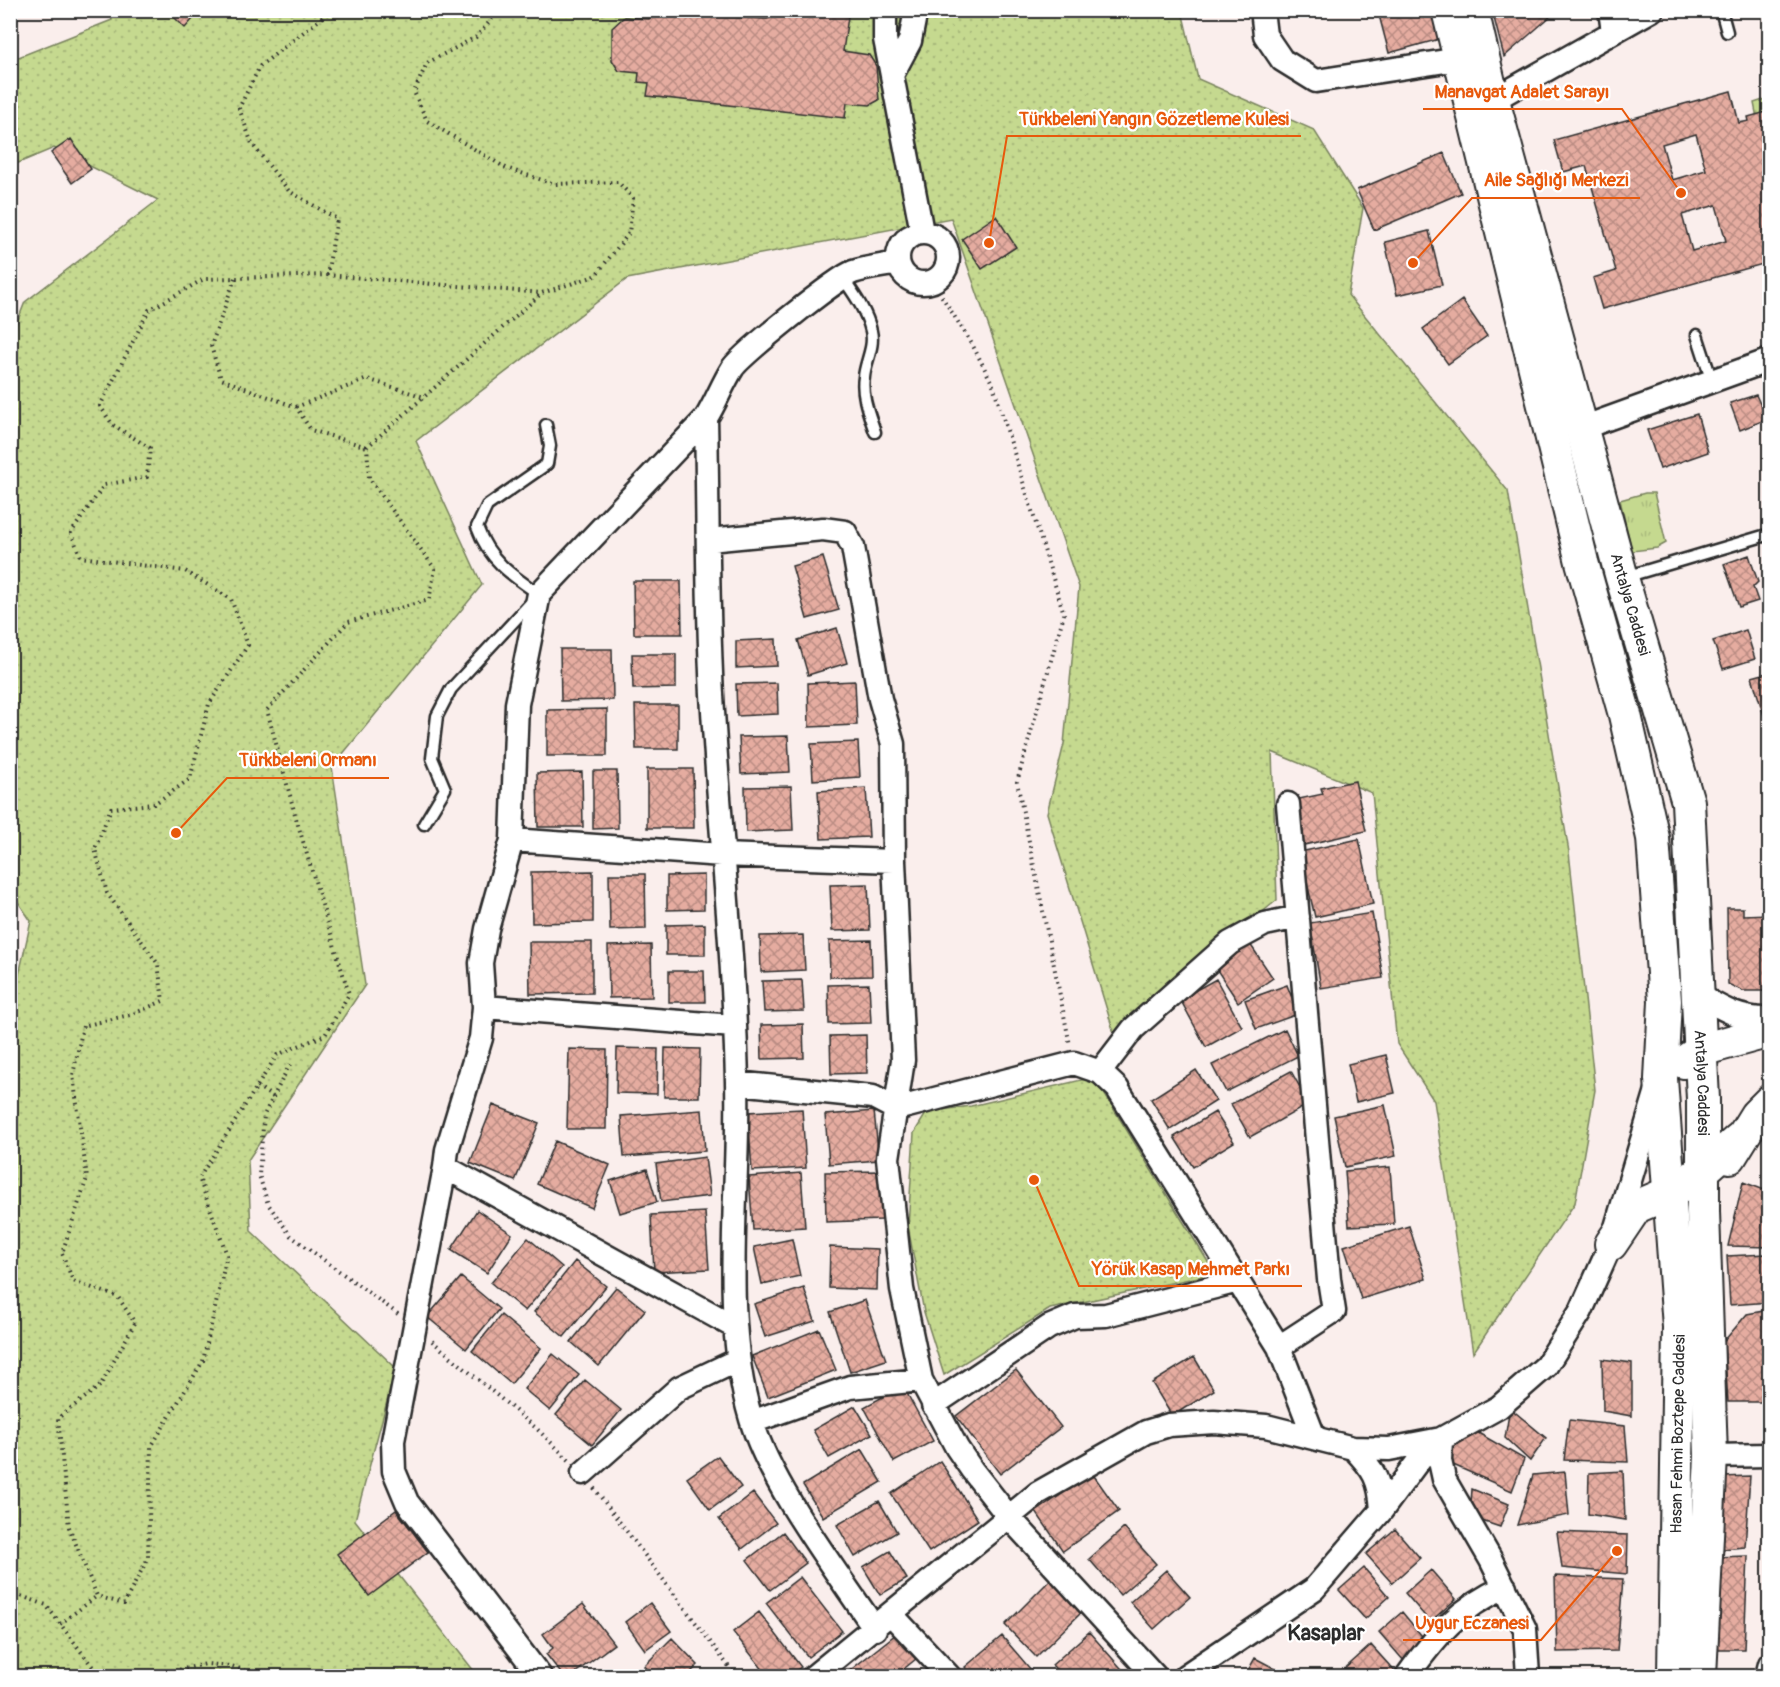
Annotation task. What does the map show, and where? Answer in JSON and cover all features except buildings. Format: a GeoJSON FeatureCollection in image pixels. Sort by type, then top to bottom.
{"type":"FeatureCollection","features":[{"type":"Feature","properties":{"kind":"main road","name":"Antalya Caddesi"},"geometry":{"type":"LineString","coordinates":[[1448,10],[1582,562],[1625,715],[1653,838],[1665,1001],[1661,1079],[1671,1192]]}},
{"type":"Feature","properties":{"kind":"main road","name":"Antalya Caddesi"},"geometry":{"type":"LineString","coordinates":[[1472,10],[1492,100],[1622,578],[1688,802],[1701,1050],[1705,1169],[1703,1212]]}},
{"type":"Feature","properties":{"kind":"main road"},"geometry":{"type":"LineString","coordinates":[[1661,1079],[1701,1050],[1770,1030]]}},
{"type":"Feature","properties":{"kind":"main road"},"geometry":{"type":"LineString","coordinates":[[1703,1212],[1739,1140],[1756,1115],[1770,1101]]}},
{"type":"Feature","properties":{"kind":"main road"},"geometry":{"type":"LineString","coordinates":[[1611,1244],[1636,1207],[1671,1192],[1705,1169],[1739,1140]]}},
{"type":"Feature","properties":{"kind":"main road","name":"Hasan Fehmi Boztepe Caddesi"},"geometry":{"type":"LineString","coordinates":[[1671,1192],[1679,1327],[1674,1677]]}},
{"type":"Feature","properties":{"kind":"main road","name":"Hasan Fehmi Boztepe Caddesi"},"geometry":{"type":"LineString","coordinates":[[1700,1677],[1711,1456],[1703,1212]]}},
{"type":"Feature","properties":{"kind":"street"},"geometry":{"type":"LineString","coordinates":[[885,10],[885,39],[922,232]]}},
{"type":"Feature","properties":{"kind":"street"},"geometry":{"type":"LineString","coordinates":[[893,73],[910,41],[916,10]]}},
{"type":"Feature","properties":{"kind":"street"},"geometry":{"type":"LineString","coordinates":[[1262,10],[1265,35],[1282,60],[1316,81],[1459,59]]}},
{"type":"Feature","properties":{"kind":"street"},"geometry":{"type":"LineString","coordinates":[[1492,100],[1611,21],[1652,10]]}},
{"type":"Feature","properties":{"kind":"street"},"geometry":{"type":"LineString","coordinates":[[922,232],[938,238],[948,253],[945,270],[932,281],[915,282],[907,278],[898,263],[900,245],[914,234],[922,232]]}},
{"type":"Feature","properties":{"kind":"street"},"geometry":{"type":"LineString","coordinates":[[540,1677],[407,1502],[394,1472],[393,1442],[447,1150],[481,1038],[484,1007],[483,952],[512,840],[518,704],[539,594],[706,418],[720,396],[732,367],[824,290],[852,272],[898,263]]}},
{"type":"Feature","properties":{"kind":"street"},"geometry":{"type":"LineString","coordinates":[[1582,428],[1770,360]]}},
{"type":"Feature","properties":{"kind":"street"},"geometry":{"type":"LineString","coordinates":[[706,418],[712,690],[722,855],[729,926],[737,1083],[735,1328],[739,1377],[764,1453],[786,1491],[883,1622],[948,1677]]}},
{"type":"Feature","properties":{"kind":"street"},"geometry":{"type":"LineString","coordinates":[[709,540],[823,529],[845,532],[853,547],[880,699],[893,744],[894,861],[903,1060],[888,1158],[902,1289],[921,1380],[957,1448],[1008,1515],[1155,1677]]}},
{"type":"Feature","properties":{"kind":"street"},"geometry":{"type":"LineString","coordinates":[[1279,1347],[1334,1311],[1329,1279],[1288,804]]}},
{"type":"Feature","properties":{"kind":"street"},"geometry":{"type":"LineString","coordinates":[[512,840],[722,855],[894,861]]}},
{"type":"Feature","properties":{"kind":"street"},"geometry":{"type":"LineString","coordinates":[[1100,1071],[1133,1029],[1230,943],[1265,924],[1298,916]]}},
{"type":"Feature","properties":{"kind":"street"},"geometry":{"type":"LineString","coordinates":[[1697,994],[1729,1014],[1752,1019],[1770,1019]]}},
{"type":"Feature","properties":{"kind":"street"},"geometry":{"type":"LineString","coordinates":[[484,1007],[734,1026]]}},
{"type":"Feature","properties":{"kind":"street"},"geometry":{"type":"LineString","coordinates":[[737,1083],[873,1097],[896,1109],[1074,1064],[1100,1071],[1117,1088],[1279,1347],[1314,1437]]}},
{"type":"Feature","properties":{"kind":"street"},"geometry":{"type":"LineString","coordinates":[[814,1677],[883,1622],[1008,1515],[1038,1493],[1146,1432],[1169,1425],[1214,1422],[1266,1426],[1353,1448],[1389,1449],[1437,1440],[1499,1407],[1546,1366],[1581,1311],[1611,1244],[1640,1142],[1661,1079]]}},
{"type":"Feature","properties":{"kind":"street"},"geometry":{"type":"LineString","coordinates":[[445,1167],[735,1328]]}},
{"type":"Feature","properties":{"kind":"street"},"geometry":{"type":"LineString","coordinates":[[933,1405],[1049,1327],[1075,1316],[1106,1315],[1238,1281]]}},
{"type":"Feature","properties":{"kind":"street"},"geometry":{"type":"LineString","coordinates":[[583,1473],[679,1388],[738,1360]]}},
{"type":"Feature","properties":{"kind":"street"},"geometry":{"type":"LineString","coordinates":[[752,1422],[850,1387],[921,1380]]}},
{"type":"Feature","properties":{"kind":"street"},"geometry":{"type":"LineString","coordinates":[[1185,1677],[1314,1589],[1382,1510],[1437,1440]]}},
{"type":"Feature","properties":{"kind":"street"},"geometry":{"type":"LineString","coordinates":[[1437,1440],[1444,1479],[1505,1587],[1525,1629],[1528,1677]]}},
{"type":"Feature","properties":{"kind":"street"},"geometry":{"type":"LineString","coordinates":[[1353,1448],[1373,1469],[1380,1489],[1382,1510]]}},
{"type":"Feature","properties":{"kind":"street"},"geometry":{"type":"LineString","coordinates":[[1711,1456],[1770,1455]]}},
{"type":"Feature","properties":{"kind":"street"},"geometry":{"type":"LineString","coordinates":[[1407,1677],[1451,1621],[1477,1600],[1505,1587]]}},
{"type":"Feature","properties":{"kind":"street"},"geometry":{"type":"LineString","coordinates":[[1767,1677],[1770,1664]]}},
{"type":"Feature","properties":{"kind":"lane"},"geometry":{"type":"LineString","coordinates":[[1721,10],[1727,32]]}},
{"type":"Feature","properties":{"kind":"lane"},"geometry":{"type":"LineString","coordinates":[[843,278],[858,300],[871,330],[871,350],[863,378],[865,398],[875,432]]}},
{"type":"Feature","properties":{"kind":"lane"},"geometry":{"type":"LineString","coordinates":[[1698,335],[1712,381]]}},
{"type":"Feature","properties":{"kind":"lane"},"geometry":{"type":"LineString","coordinates":[[424,824],[445,789],[432,758],[437,716],[450,689],[539,594],[501,567],[484,547],[477,527],[487,506],[547,464],[550,446],[546,425]]}},
{"type":"Feature","properties":{"kind":"lane"},"geometry":{"type":"LineString","coordinates":[[1622,578],[1770,534]]}},
{"type":"Feature","properties":{"kind":"path"},"geometry":{"type":"LineString","coordinates":[[327,275],[337,219],[289,191],[252,144],[239,108],[260,66],[332,10]]}},
{"type":"Feature","properties":{"kind":"path"},"geometry":{"type":"LineString","coordinates":[[97,1596],[69,1527],[58,1418],[100,1386],[135,1323],[118,1297],[73,1281],[62,1253],[87,1178],[73,1075],[83,1026],[133,1014],[163,1002],[158,964],[107,893],[95,849],[111,808],[154,804],[190,779],[209,704],[248,645],[231,600],[185,571],[81,556],[71,533],[104,485],[147,477],[150,448],[113,425],[100,406],[149,310],[204,279],[327,275],[542,293],[595,276],[629,233],[633,198],[618,182],[554,184],[506,168],[427,121],[414,92],[427,63],[476,37],[500,10]]}},
{"type":"Feature","properties":{"kind":"path"},"geometry":{"type":"LineString","coordinates":[[235,278],[211,346],[221,379],[296,407],[311,430],[367,447]]}},
{"type":"Feature","properties":{"kind":"path"},"geometry":{"type":"LineString","coordinates":[[932,281],[972,344],[993,385],[1064,614],[1017,782],[1074,1064]]}},
{"type":"Feature","properties":{"kind":"path"},"geometry":{"type":"LineString","coordinates":[[367,447],[542,293]]}},
{"type":"Feature","properties":{"kind":"path"},"geometry":{"type":"LineString","coordinates":[[296,407],[367,379],[424,397]]}},
{"type":"Feature","properties":{"kind":"path"},"geometry":{"type":"LineString","coordinates":[[97,1596],[124,1604],[148,1558],[150,1447],[203,1361],[227,1255],[199,1178],[277,1055],[325,1035],[349,994],[296,818],[267,710],[348,622],[429,600],[435,569],[369,478],[367,447]]}},
{"type":"Feature","properties":{"kind":"path"},"geometry":{"type":"LineString","coordinates":[[290,1064],[264,1115],[259,1175],[274,1215],[291,1236],[415,1326],[536,1428],[583,1473],[736,1677]]}},
{"type":"Feature","properties":{"kind":"path"},"geometry":{"type":"LineString","coordinates":[[257,1086],[273,1097]]}},
{"type":"Feature","properties":{"kind":"path"},"geometry":{"type":"LineString","coordinates":[[10,1592],[46,1605],[98,1674],[111,1677]]}},
{"type":"Feature","properties":{"kind":"path"},"geometry":{"type":"LineString","coordinates":[[60,1624],[97,1596]]}},
{"type":"Feature","properties":{"kind":"path"},"geometry":{"type":"LineString","coordinates":[[150,1677],[206,1664],[231,1666],[263,1677]]}},
{"type":"Feature","properties":{"kind":"green space"},"geometry":{"type":"Polygon","coordinates":[[[109,11],[1182,11],[1198,79],[1314,130],[1363,208],[1348,295],[1508,491],[1569,852],[1595,1090],[1575,1203],[1473,1353],[1434,1101],[1397,1044],[1372,793],[1272,752],[1277,900],[1114,1033],[1047,813],[1064,744],[1079,587],[951,218],[627,279],[416,441],[482,585],[332,767],[365,985],[248,1160],[251,1231],[396,1368],[355,1520],[478,1676],[11,1676],[10,1015],[31,921],[10,890],[10,340],[25,302],[158,200],[54,148],[11,166],[11,60],[112,20],[109,11]]]}},
{"type":"Feature","properties":{"kind":"green space"},"geometry":{"type":"Polygon","coordinates":[[[1769,98],[1769,115],[1757,118],[1754,103],[1769,98]]]}},
{"type":"Feature","properties":{"kind":"green space"},"geometry":{"type":"Polygon","coordinates":[[[1645,493],[1654,493],[1666,543],[1657,548],[1632,551],[1620,500],[1645,493]]]}},
{"type":"Feature","properties":{"kind":"green space"},"geometry":{"type":"Polygon","coordinates":[[[1094,1077],[1213,1270],[1208,1275],[1050,1309],[944,1375],[924,1312],[908,1227],[914,1133],[927,1112],[971,1106],[1094,1077]]]}},
{"type":"Feature","properties":{"kind":"place","name":"Manavgat Adalet Sarayı"},"geometry":{"type":"Point","coordinates":[1681,193]}},
{"type":"Feature","properties":{"kind":"place","name":"Türkbeleni Yangın Gözetleme Kulesi"},"geometry":{"type":"Point","coordinates":[989,243]}},
{"type":"Feature","properties":{"kind":"place","name":"Aile Sağlığı Merkezi"},"geometry":{"type":"Point","coordinates":[1413,263]}},
{"type":"Feature","properties":{"kind":"place","name":"Türkbeleni Ormanı"},"geometry":{"type":"Point","coordinates":[176,833]}},
{"type":"Feature","properties":{"kind":"place","name":"Yörük Kasap Mehmet Parkı"},"geometry":{"type":"Point","coordinates":[1034,1180]}},
{"type":"Feature","properties":{"kind":"place","name":"Uygur Eczanesi"},"geometry":{"type":"Point","coordinates":[1617,1551]}},
{"type":"Feature","properties":{"kind":"district","name":"Kasaplar"},"geometry":{"type":"Point","coordinates":[1326,1633]}}]}
